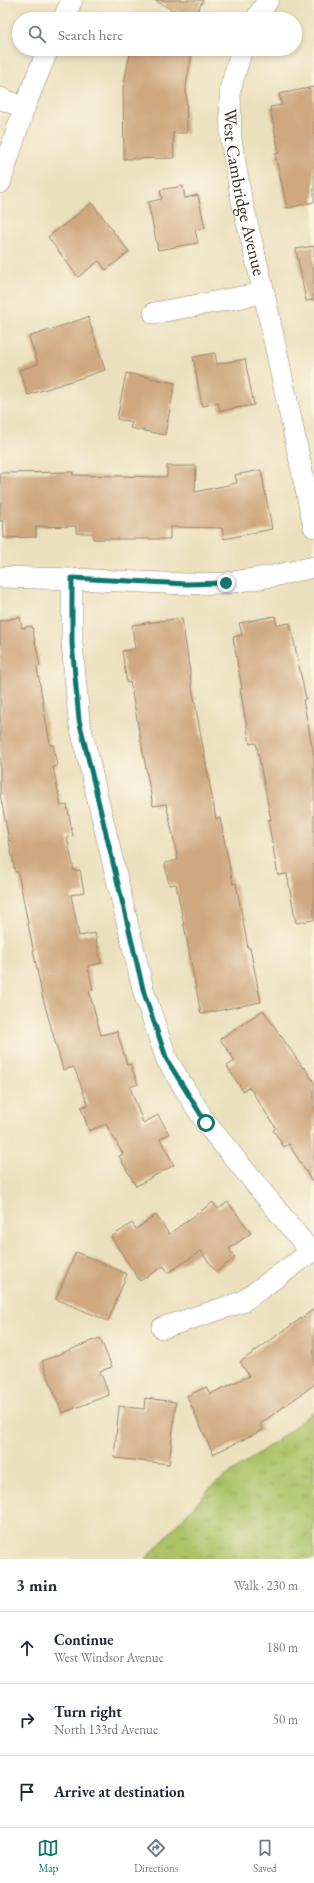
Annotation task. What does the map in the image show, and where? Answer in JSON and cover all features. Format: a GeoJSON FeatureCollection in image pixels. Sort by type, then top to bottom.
{"type":"FeatureCollection","features":[{"type":"Feature","properties":{"kind":"street"},"geometry":{"type":"LineString","coordinates":[[66,12],[72,0]]}},
{"type":"Feature","properties":{"kind":"street"},"geometry":{"type":"LineString","coordinates":[[260,12],[268,0]]}},
{"type":"Feature","properties":{"kind":"street"},"geometry":{"type":"LineString","coordinates":[[0,183],[24,108],[45,56]]}},
{"type":"Feature","properties":{"kind":"street","name":"West Cambridge Avenue"},"geometry":{"type":"LineString","coordinates":[[240,56],[230,90],[231,139],[242,197],[314,527]]}},
{"type":"Feature","properties":{"kind":"street"},"geometry":{"type":"LineString","coordinates":[[0,98],[24,108]]}},
{"type":"Feature","properties":{"kind":"street","name":"West Cambridge Avenue"},"geometry":{"type":"LineString","coordinates":[[154,313],[264,293]]}},
{"type":"Feature","properties":{"kind":"street"},"geometry":{"type":"LineString","coordinates":[[0,578],[72,578],[187,584],[226,583],[272,576],[314,567]]}},
{"type":"Feature","properties":{"kind":"street"},"geometry":{"type":"LineString","coordinates":[[72,578],[72,643],[79,720],[144,993],[167,1060],[206,1123],[312,1251],[242,1302],[162,1328]]}},
{"type":"Feature","properties":{"kind":"green space"},"geometry":{"type":"Polygon","coordinates":[[[314,1411],[314,1559],[146,1559],[211,1487],[287,1433],[314,1411]]]}},
{"type":"Feature","properties":{"kind":"building"},"geometry":{"type":"Polygon","coordinates":[[[154,0],[203,0],[197,12],[177,12],[154,0]]]}},
{"type":"Feature","properties":{"kind":"building"},"geometry":{"type":"Polygon","coordinates":[[[130,56],[192,56],[186,85],[187,133],[173,133],[174,158],[124,159],[123,87],[130,56]]]}},
{"type":"Feature","properties":{"kind":"building"},"geometry":{"type":"Polygon","coordinates":[[[314,87],[314,202],[287,208],[275,154],[279,153],[270,107],[282,105],[279,94],[314,87]]]}},
{"type":"Feature","properties":{"kind":"building"},"geometry":{"type":"Polygon","coordinates":[[[183,186],[185,198],[198,195],[205,228],[195,230],[198,243],[158,250],[148,202],[162,199],[160,190],[183,186]]]}},
{"type":"Feature","properties":{"kind":"building"},"geometry":{"type":"Polygon","coordinates":[[[92,203],[129,252],[106,270],[99,261],[78,277],[48,237],[92,203]]]}},
{"type":"Feature","properties":{"kind":"building"},"geometry":{"type":"Polygon","coordinates":[[[314,246],[314,300],[306,301],[296,249],[314,246]]]}},
{"type":"Feature","properties":{"kind":"building"},"geometry":{"type":"Polygon","coordinates":[[[88,317],[105,370],[28,395],[19,370],[38,364],[29,337],[88,317]]]}},
{"type":"Feature","properties":{"kind":"building"},"geometry":{"type":"Polygon","coordinates":[[[215,353],[217,364],[245,359],[254,405],[220,411],[218,403],[202,406],[193,357],[215,353]]]}},
{"type":"Feature","properties":{"kind":"building"},"geometry":{"type":"Polygon","coordinates":[[[126,373],[175,383],[165,435],[130,428],[132,422],[117,419],[126,373]]]}},
{"type":"Feature","properties":{"kind":"building"},"geometry":{"type":"Polygon","coordinates":[[[167,466],[196,466],[195,492],[237,483],[235,475],[261,470],[272,529],[224,539],[222,528],[170,527],[170,539],[93,539],[93,533],[76,533],[76,526],[36,527],[36,537],[4,538],[3,521],[0,521],[0,473],[73,472],[73,475],[167,477],[167,466]]]}},
{"type":"Feature","properties":{"kind":"building"},"geometry":{"type":"Polygon","coordinates":[[[275,616],[277,625],[290,623],[306,699],[303,700],[314,756],[314,920],[296,923],[287,874],[278,875],[268,820],[271,820],[256,743],[250,744],[240,689],[242,689],[233,637],[242,635],[239,623],[275,616]]]}},
{"type":"Feature","properties":{"kind":"building"},"geometry":{"type":"Polygon","coordinates":[[[20,617],[22,628],[32,626],[40,666],[37,667],[50,745],[53,745],[57,766],[53,767],[61,806],[67,805],[73,836],[67,837],[74,871],[80,870],[84,892],[71,895],[79,936],[95,933],[101,963],[88,966],[93,990],[89,991],[101,1035],[117,1031],[127,1065],[130,1064],[138,1084],[130,1087],[143,1123],[158,1115],[169,1134],[160,1139],[174,1165],[136,1186],[119,1156],[123,1154],[106,1124],[89,1131],[81,1107],[88,1105],[74,1067],[63,1070],[42,995],[18,872],[15,872],[0,794],[0,621],[20,617]]]}},
{"type":"Feature","properties":{"kind":"building"},"geometry":{"type":"Polygon","coordinates":[[[182,618],[192,687],[216,819],[220,818],[233,884],[236,883],[248,948],[250,948],[261,1002],[201,1014],[176,884],[169,885],[165,863],[178,860],[168,812],[166,804],[153,806],[130,682],[127,683],[122,651],[135,649],[132,625],[182,618]]]}},
{"type":"Feature","properties":{"kind":"building"},"geometry":{"type":"Polygon","coordinates":[[[263,1010],[314,1082],[314,1185],[289,1144],[284,1147],[273,1130],[276,1128],[249,1087],[243,1091],[227,1066],[235,1061],[220,1039],[263,1010]]]}},
{"type":"Feature","properties":{"kind":"building"},"geometry":{"type":"Polygon","coordinates":[[[213,1202],[218,1209],[228,1202],[251,1233],[229,1249],[235,1258],[216,1272],[201,1251],[168,1273],[164,1266],[140,1281],[111,1237],[132,1223],[136,1229],[156,1215],[169,1234],[213,1202]]]}},
{"type":"Feature","properties":{"kind":"building"},"geometry":{"type":"Polygon","coordinates":[[[76,1252],[127,1274],[108,1321],[56,1299],[76,1252]]]}},
{"type":"Feature","properties":{"kind":"building"},"geometry":{"type":"Polygon","coordinates":[[[314,1309],[314,1385],[260,1424],[263,1430],[213,1454],[187,1396],[206,1387],[210,1394],[249,1376],[240,1362],[314,1309]]]}},
{"type":"Feature","properties":{"kind":"building"},"geometry":{"type":"Polygon","coordinates":[[[100,1338],[112,1367],[100,1371],[109,1395],[62,1413],[42,1361],[100,1338]]]}},
{"type":"Feature","properties":{"kind":"building"},"geometry":{"type":"Polygon","coordinates":[[[145,1398],[176,1402],[169,1464],[114,1458],[119,1406],[144,1409],[145,1398]]]}},
{"type":"Feature","properties":{"kind":"route"},"geometry":{"type":"LineString","coordinates":[[206,1123],[167,1060],[144,993],[79,720],[72,643],[72,578],[187,584],[226,583]]}}]}
